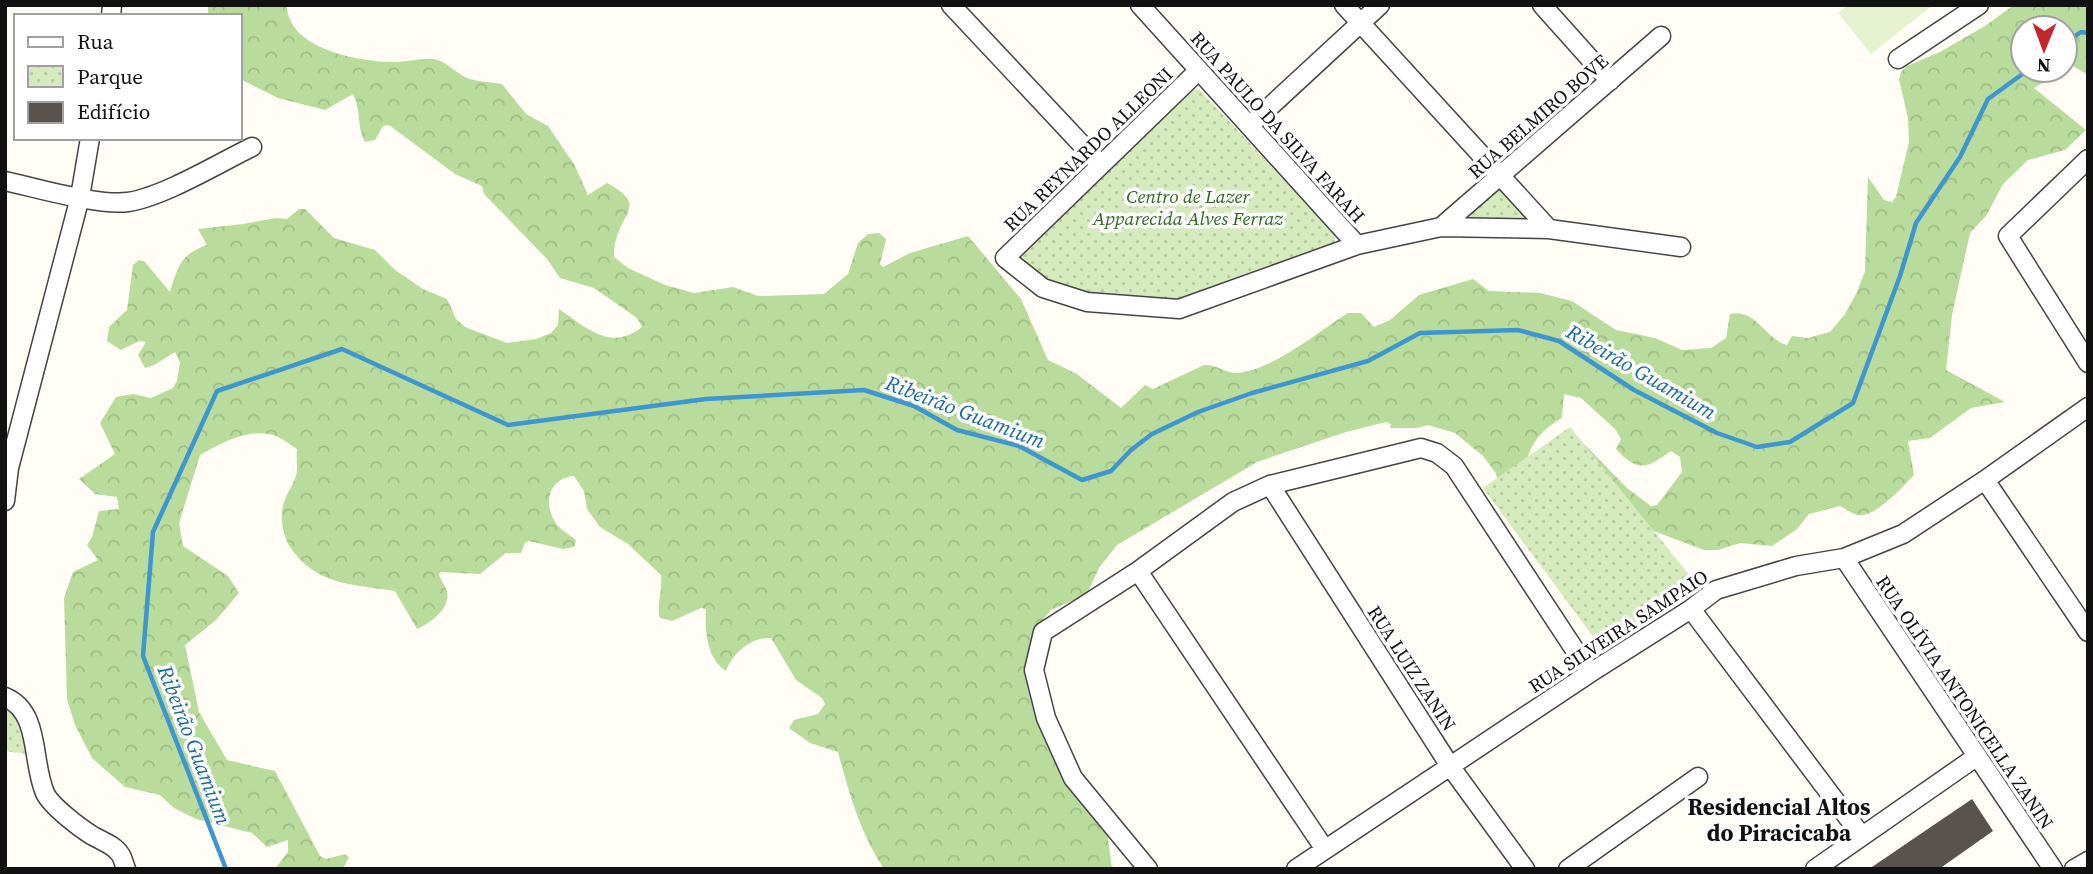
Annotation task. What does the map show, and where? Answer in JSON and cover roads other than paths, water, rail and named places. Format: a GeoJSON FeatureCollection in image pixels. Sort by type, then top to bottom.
{"type":"FeatureCollection","features":[{"type":"Feature","properties":{"kind":"street"},"geometry":{"type":"LineString","coordinates":[[951,5],[1101,165]]}},
{"type":"Feature","properties":{"kind":"street"},"geometry":{"type":"LineString","coordinates":[[1344,5],[1549,229]]}},
{"type":"Feature","properties":{"kind":"street"},"geometry":{"type":"LineString","coordinates":[[1250,126],[1380,5]]}},
{"type":"Feature","properties":{"kind":"street"},"geometry":{"type":"LineString","coordinates":[[1542,5],[1610,82]]}},
{"type":"Feature","properties":{"kind":"street"},"geometry":{"type":"LineString","coordinates":[[1898,59],[1979,5]]}},
{"type":"Feature","properties":{"kind":"street","name":"RUA PAULO DA SILVA FARAH"},"geometry":{"type":"LineString","coordinates":[[1144,6],[1357,246]]}},
{"type":"Feature","properties":{"kind":"street","name":"RUA BELMIRO BOVE"},"geometry":{"type":"LineString","coordinates":[[1441,228],[1661,37]]}},
{"type":"Feature","properties":{"kind":"street","name":"RUA REYNARDO ALLEONI"},"geometry":{"type":"LineString","coordinates":[[1199,70],[1006,258],[1043,288],[1087,302],[1179,309],[1357,246]]}},
{"type":"Feature","properties":{"kind":"street"},"geometry":{"type":"LineString","coordinates":[[5,501],[7,467],[80,197],[90,140]]}},
{"type":"Feature","properties":{"kind":"street"},"geometry":{"type":"LineString","coordinates":[[5,181],[80,197],[125,202],[153,195],[252,147]]}},
{"type":"Feature","properties":{"kind":"street"},"geometry":{"type":"LineString","coordinates":[[2088,159],[2008,236],[2088,363]]}},
{"type":"Feature","properties":{"kind":"street"},"geometry":{"type":"LineString","coordinates":[[1357,246],[1441,228],[1549,229],[1681,247]]}},
{"type":"Feature","properties":{"kind":"street","name":"RUA SILVEIRA SAMPAIO"},"geometry":{"type":"LineString","coordinates":[[1297,869],[1324,848],[1691,609],[1716,590],[1797,566],[1844,558],[1903,534],[1985,481],[2088,407]]}},
{"type":"Feature","properties":{"kind":"street"},"geometry":{"type":"LineString","coordinates":[[1149,869],[1073,778],[1046,718],[1034,670],[1043,632],[1138,571],[1233,502],[1270,485],[1421,448],[1437,453],[1454,466],[1590,673]]}},
{"type":"Feature","properties":{"kind":"street"},"geometry":{"type":"LineString","coordinates":[[1985,481],[2088,632]]}},
{"type":"Feature","properties":{"kind":"street","name":"RUA LUIZ ZANIN"},"geometry":{"type":"LineString","coordinates":[[1270,485],[1450,766],[1525,869]]}},
{"type":"Feature","properties":{"kind":"street","name":"RUA OLÍVIA ANTONICELLA ZANIN"},"geometry":{"type":"LineString","coordinates":[[1844,558],[2053,869]]}},
{"type":"Feature","properties":{"kind":"street"},"geometry":{"type":"LineString","coordinates":[[1138,571],[1324,848]]}},
{"type":"Feature","properties":{"kind":"street"},"geometry":{"type":"LineString","coordinates":[[1691,609],[1861,835]]}},
{"type":"Feature","properties":{"kind":"street"},"geometry":{"type":"LineString","coordinates":[[5,697],[20,705],[30,723],[35,759],[45,795],[74,823],[120,854],[126,869]]}},
{"type":"Feature","properties":{"kind":"street"},"geometry":{"type":"LineString","coordinates":[[1815,869],[1976,757]]}},
{"type":"Feature","properties":{"kind":"street"},"geometry":{"type":"LineString","coordinates":[[1568,869],[1698,777]]}},
{"type":"Feature","properties":{"kind":"street"},"geometry":{"type":"LineString","coordinates":[[2074,869],[2088,861]]}},
{"type":"Feature","properties":{"kind":"waterway","name":"Ribeirão Guamium"},"geometry":{"type":"LineString","coordinates":[[2079,33],[2088,33]]}},
{"type":"Feature","properties":{"kind":"waterway","name":"Ribeirão Guamium"},"geometry":{"type":"LineString","coordinates":[[226,869],[143,656],[153,532],[217,391],[342,349],[508,425],[706,399],[864,390],[914,406],[957,430],[1019,446],[1082,480],[1111,471],[1131,450],[1152,434],[1198,412],[1252,393],[1368,361],[1420,333],[1518,330],[1559,341],[1634,390],[1717,433],[1757,447],[1790,442],[1853,403],[1900,276],[1916,223],[1960,157],[1988,99],[2009,84]]}},
{"type":"Feature","properties":{"kind":"district","name":"Residencial Altos do Piracicaba"},"geometry":{"type":"Point","coordinates":[1779,820]}},
{"type":"Feature","properties":{"kind":"park label","name":"Centro de Lazer Apparecida Alves Ferraz"},"geometry":{"type":"Point","coordinates":[1188,207]}}]}
